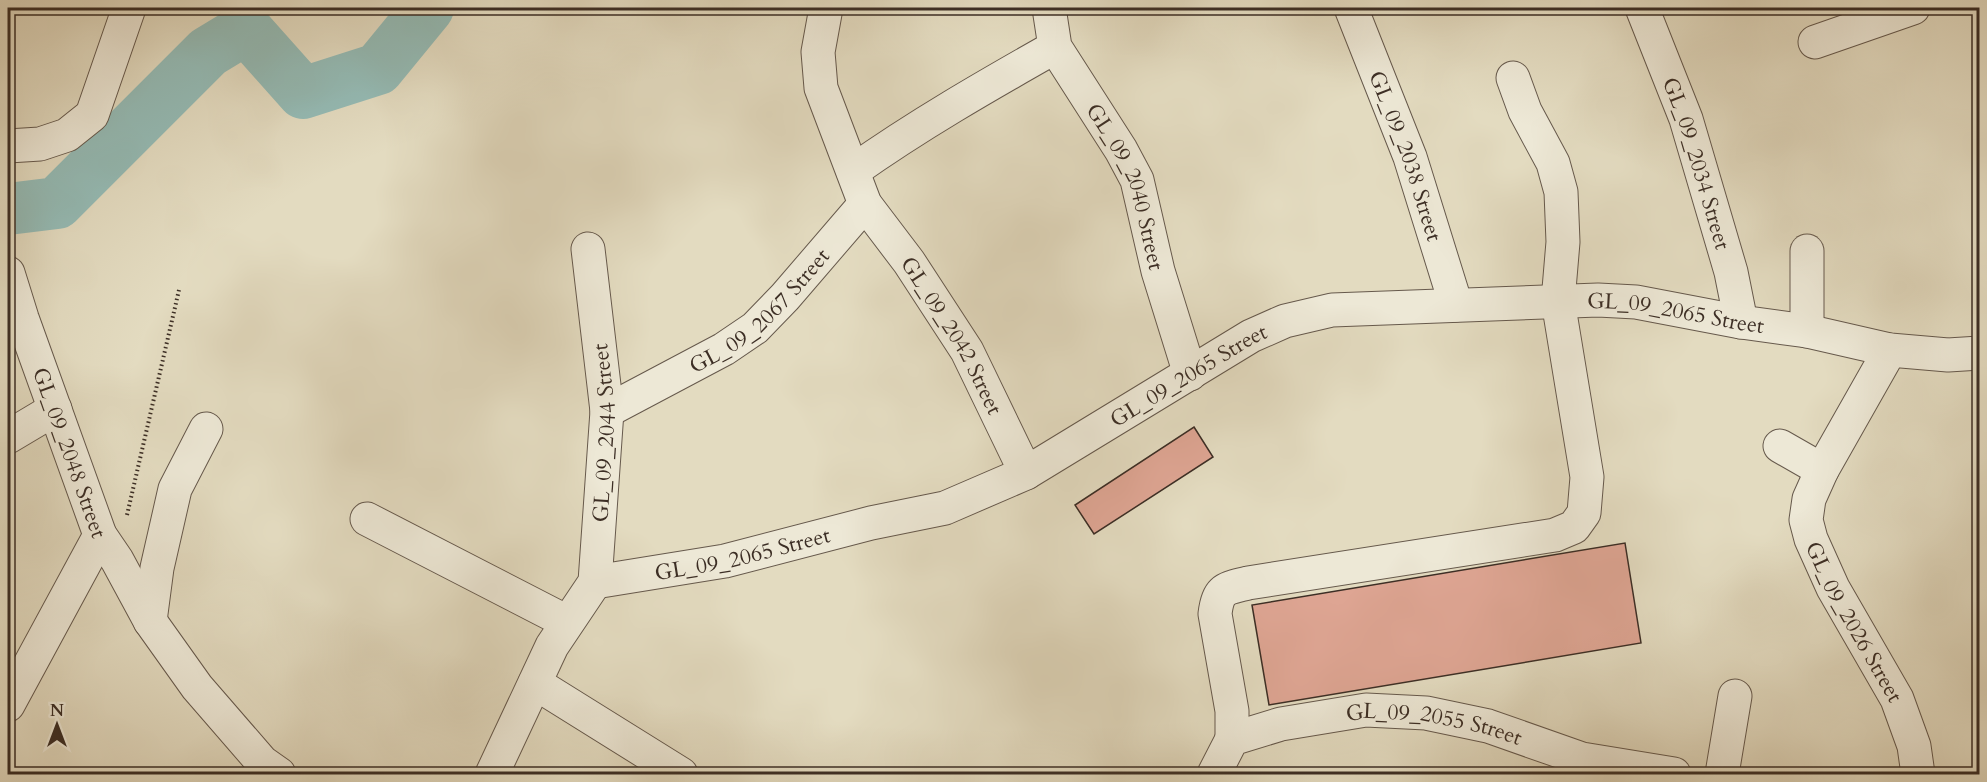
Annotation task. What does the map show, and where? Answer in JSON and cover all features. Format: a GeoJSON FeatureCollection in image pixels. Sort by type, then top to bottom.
{"type":"FeatureCollection","features":[{"type":"Feature","properties":{"kind":"street"},"geometry":{"type":"LineString","coordinates":[[8,146],[40,144],[67,135],[92,115],[129,8]]}},
{"type":"Feature","properties":{"kind":"street"},"geometry":{"type":"LineString","coordinates":[[826,8],[818,52],[821,88],[865,204]]}},
{"type":"Feature","properties":{"kind":"street","name":"GL_09_2040 Street"},"geometry":{"type":"LineString","coordinates":[[1049,8],[1055,47],[1121,150],[1137,180],[1158,271],[1190,374]]}},
{"type":"Feature","properties":{"kind":"street","name":"GL_09_2038 Street"},"geometry":{"type":"LineString","coordinates":[[1352,8],[1410,157],[1456,305]]}},
{"type":"Feature","properties":{"kind":"street","name":"GL_09_2034 Street"},"geometry":{"type":"LineString","coordinates":[[1642,8],[1686,119],[1731,272],[1741,322]]}},
{"type":"Feature","properties":{"kind":"street"},"geometry":{"type":"LineString","coordinates":[[1815,42],[1913,8]]}},
{"type":"Feature","properties":{"kind":"street"},"geometry":{"type":"LineString","coordinates":[[853,171],[897,139],[952,105],[1055,47]]}},
{"type":"Feature","properties":{"kind":"street"},"geometry":{"type":"LineString","coordinates":[[1214,774],[1232,740],[1232,711],[1215,614],[1216,599],[1224,589],[1248,583],[1555,535],[1574,527],[1584,513],[1587,477],[1558,301],[1563,242],[1561,192],[1553,164],[1512,78]]}},
{"type":"Feature","properties":{"kind":"street","name":"GL_09_2067 Street"},"geometry":{"type":"LineString","coordinates":[[607,411],[724,349],[755,328],[785,297],[865,204]]}},
{"type":"Feature","properties":{"kind":"street","name":"GL_09_2042 Street"},"geometry":{"type":"LineString","coordinates":[[865,204],[909,262],[967,351],[1026,473]]}},
{"type":"Feature","properties":{"kind":"street","name":"GL_09_2044 Street"},"geometry":{"type":"LineString","coordinates":[[588,249],[607,411],[595,582]]}},
{"type":"Feature","properties":{"kind":"street"},"geometry":{"type":"LineString","coordinates":[[1807,251],[1807,331]]}},
{"type":"Feature","properties":{"kind":"street","name":"GL_09_2048 Street"},"geometry":{"type":"LineString","coordinates":[[8,273],[55,409],[108,547],[150,621],[197,687],[262,762],[279,774]]}},
{"type":"Feature","properties":{"kind":"street","name":"GL_09_2065 Street"},"geometry":{"type":"LineString","coordinates":[[595,582],[725,561],[871,523],[945,508],[1026,473],[1251,336],[1285,321],[1332,310],[1558,301],[1636,302],[1741,322],[1807,331],[1890,350],[1948,355],[1980,353]]}},
{"type":"Feature","properties":{"kind":"street","name":"GL_09_2026 Street"},"geometry":{"type":"LineString","coordinates":[[1890,350],[1822,470],[1809,500],[1806,520],[1810,539],[1833,588],[1897,699],[1914,746],[1918,774]]}},
{"type":"Feature","properties":{"kind":"street"},"geometry":{"type":"LineString","coordinates":[[8,437],[55,409]]}},
{"type":"Feature","properties":{"kind":"street"},"geometry":{"type":"LineString","coordinates":[[150,621],[158,559],[175,489],[206,429]]}},
{"type":"Feature","properties":{"kind":"street"},"geometry":{"type":"LineString","coordinates":[[1780,446],[1822,470]]}},
{"type":"Feature","properties":{"kind":"street"},"geometry":{"type":"LineString","coordinates":[[368,519],[567,622]]}},
{"type":"Feature","properties":{"kind":"street"},"geometry":{"type":"LineString","coordinates":[[8,705],[108,547]]}},
{"type":"Feature","properties":{"kind":"street"},"geometry":{"type":"LineString","coordinates":[[492,774],[552,646],[595,582]]}},
{"type":"Feature","properties":{"kind":"street"},"geometry":{"type":"LineString","coordinates":[[535,683],[681,774]]}},
{"type":"Feature","properties":{"kind":"street"},"geometry":{"type":"LineString","coordinates":[[1722,774],[1735,696]]}},
{"type":"Feature","properties":{"kind":"street","name":"GL_09_2055 Street"},"geometry":{"type":"LineString","coordinates":[[1232,740],[1281,724],[1366,710],[1426,713],[1488,726],[1582,759],[1674,774]]}},
{"type":"Feature","properties":{"kind":"path","name":"GL_09_2048 Street"},"geometry":{"type":"LineString","coordinates":[[108,547],[179,290]]}},
{"type":"Feature","properties":{"kind":"building"},"geometry":{"type":"Polygon","coordinates":[[[1194,427],[1213,457],[1094,534],[1075,505],[1194,427]]]}},
{"type":"Feature","properties":{"kind":"building"},"geometry":{"type":"Polygon","coordinates":[[[1625,543],[1641,643],[1269,705],[1252,605],[1625,543]]]}},
{"type":"Feature","properties":{"kind":"waterway"},"geometry":{"type":"LineString","coordinates":[[8,209],[57,203],[208,52],[246,29],[303,93],[378,69],[428,8]]}}]}
